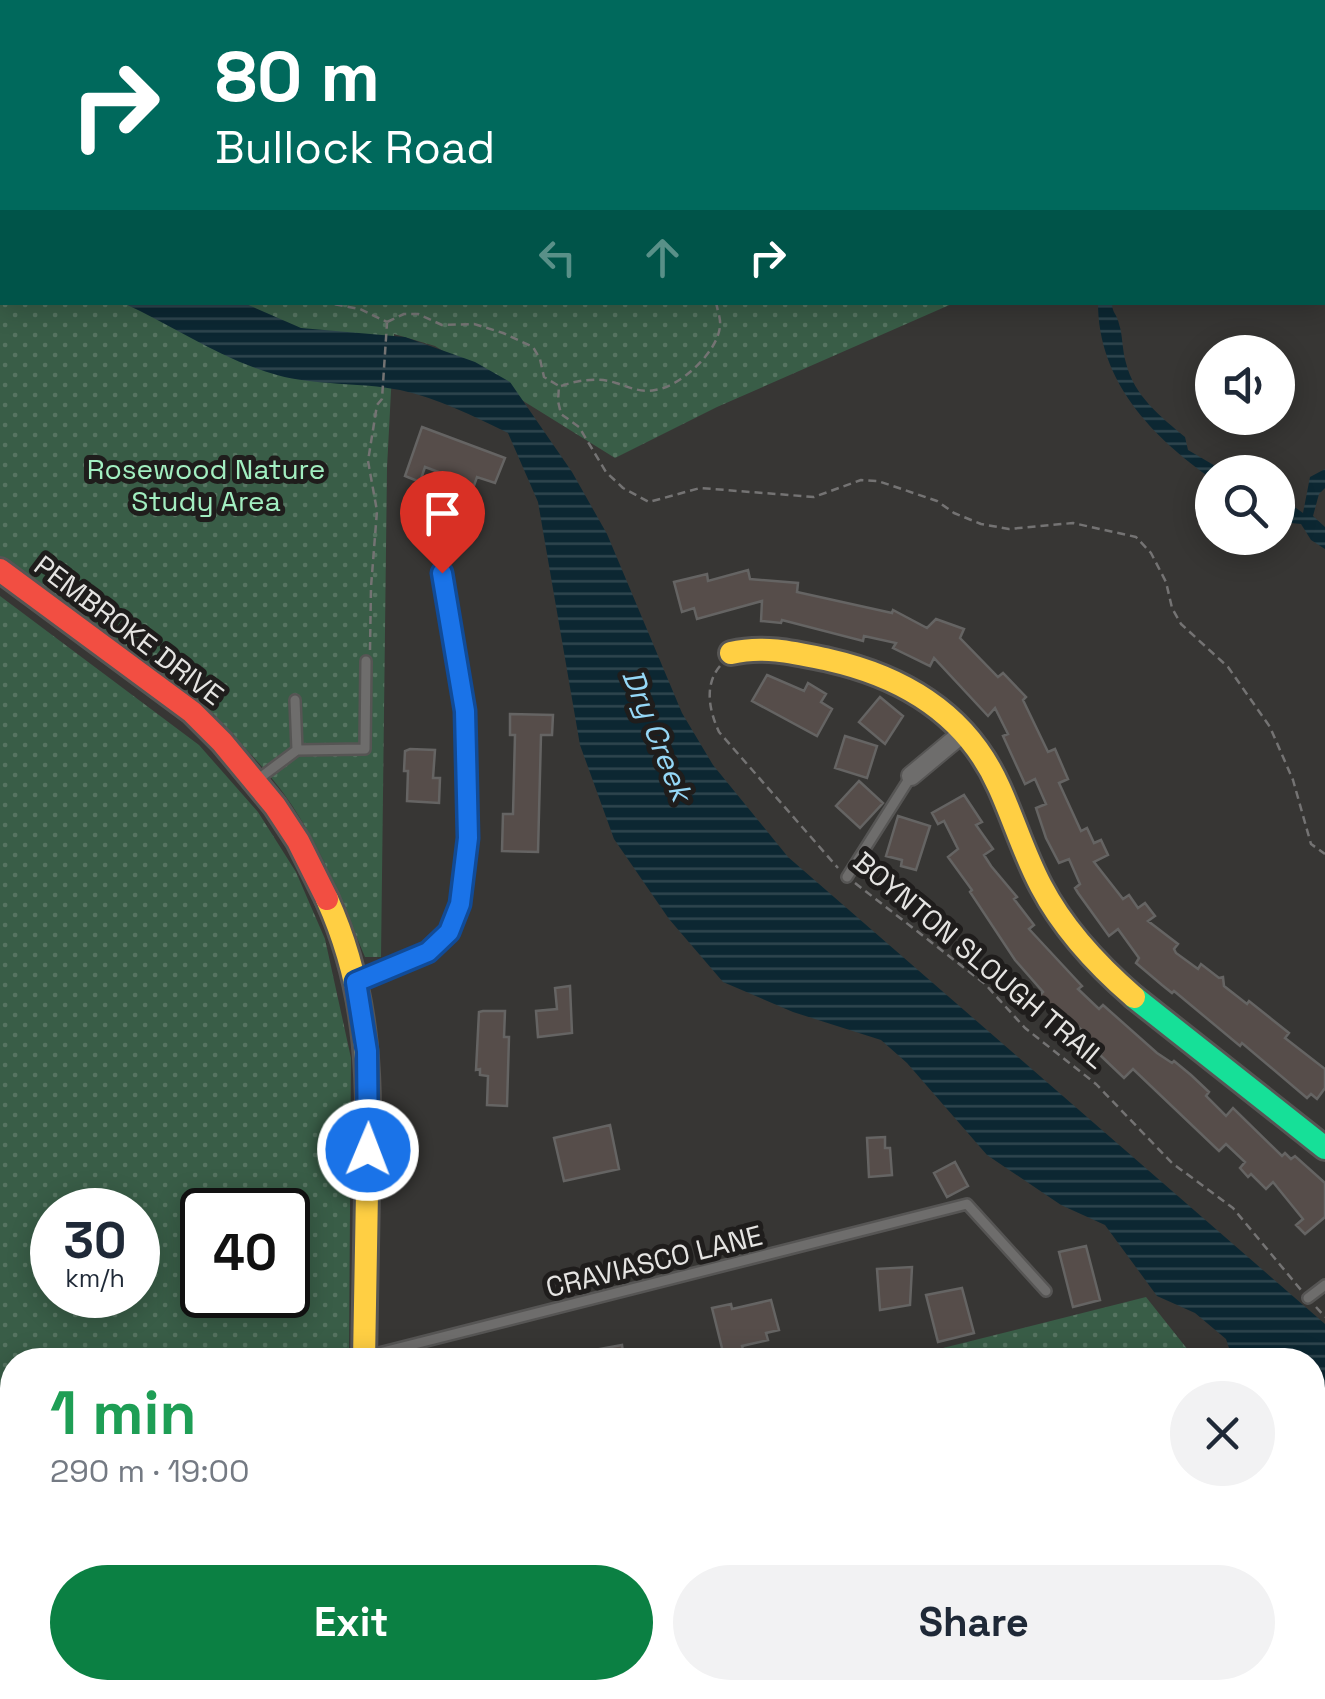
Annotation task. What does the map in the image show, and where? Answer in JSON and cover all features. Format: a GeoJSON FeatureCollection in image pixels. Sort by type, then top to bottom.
{"type":"FeatureCollection","features":[{"type":"Feature","properties":{"kind":"street","name":"PEMBROKE DRIVE"},"geometry":{"type":"LineString","coordinates":[[0,570],[192,712],[257,780],[288,823],[323,887],[356,982],[364,1019],[369,1084],[364,1348]]}},
{"type":"Feature","properties":{"kind":"street"},"geometry":{"type":"LineString","coordinates":[[731,652],[751,648],[794,653],[902,682],[943,709],[964,731],[998,784],[1026,858],[1072,934],[1140,1002],[1325,1148]]}},
{"type":"Feature","properties":{"kind":"street"},"geometry":{"type":"LineString","coordinates":[[910,776],[964,731]]}},
{"type":"Feature","properties":{"kind":"lane"},"geometry":{"type":"LineString","coordinates":[[356,982],[428,952],[449,932],[460,904],[468,838],[465,711],[442,573]]}},
{"type":"Feature","properties":{"kind":"lane"},"geometry":{"type":"LineString","coordinates":[[257,780],[297,750],[365,749],[366,662]]}},
{"type":"Feature","properties":{"kind":"lane"},"geometry":{"type":"LineString","coordinates":[[295,700],[297,750]]}},
{"type":"Feature","properties":{"kind":"lane"},"geometry":{"type":"LineString","coordinates":[[847,876],[910,776]]}},
{"type":"Feature","properties":{"kind":"lane","name":"CRAVIASCO LANE"},"geometry":{"type":"LineString","coordinates":[[403,1348],[967,1204],[1046,1290]]}},
{"type":"Feature","properties":{"kind":"lane"},"geometry":{"type":"LineString","coordinates":[[1308,1298],[1325,1285]]}},
{"type":"Feature","properties":{"kind":"path"},"geometry":{"type":"LineString","coordinates":[[338,305],[360,309],[386,322]]}},
{"type":"Feature","properties":{"kind":"path"},"geometry":{"type":"LineString","coordinates":[[386,322],[404,314],[418,314],[427,321],[474,324],[503,333],[533,347],[544,378],[560,386],[578,380],[612,381],[634,390],[656,390],[676,383],[701,362],[720,328],[716,305]]}},
{"type":"Feature","properties":{"kind":"path"},"geometry":{"type":"LineString","coordinates":[[370,650],[377,511],[368,448],[377,405],[382,399],[386,322]]}},
{"type":"Feature","properties":{"kind":"path"},"geometry":{"type":"LineString","coordinates":[[560,386],[561,414],[579,428],[606,472],[623,488],[649,502],[700,488],[814,498],[861,480],[878,481],[937,500],[954,513],[981,524],[1009,530],[1074,523],[1136,537],[1166,582],[1180,624],[1228,667],[1270,727],[1294,780],[1310,844],[1325,854]]}},
{"type":"Feature","properties":{"kind":"path","name":"BOYNTON SLOUGH TRAIL"},"geometry":{"type":"LineString","coordinates":[[731,652],[710,677],[710,705],[719,732],[822,852],[985,984],[1025,1028],[1096,1084],[1172,1163],[1233,1208],[1325,1317]]}},
{"type":"Feature","properties":{"kind":"green space","name":"Rosewood Nature Study Area"},"geometry":{"type":"Polygon","coordinates":[[[0,305],[949,305],[717,407],[615,458],[435,346],[394,334],[387,468],[381,957],[365,957],[305,826],[249,753],[183,691],[0,557],[0,305]]]}},
{"type":"Feature","properties":{"kind":"green space"},"geometry":{"type":"Polygon","coordinates":[[[0,596],[199,745],[258,812],[296,872],[325,939],[351,1058],[349,1348],[0,1348],[0,596]]]}},
{"type":"Feature","properties":{"kind":"green space"},"geometry":{"type":"Polygon","coordinates":[[[1146,1297],[1186,1348],[943,1348],[1146,1297]]]}},
{"type":"Feature","properties":{"kind":"water","name":"Dry Creek"},"geometry":{"type":"Polygon","coordinates":[[[127,305],[249,305],[301,328],[405,337],[475,362],[510,382],[572,472],[607,534],[682,713],[713,765],[788,857],[1325,1324],[1325,1348],[1229,1348],[1226,1339],[1195,1313],[1157,1296],[1105,1225],[1061,1205],[987,1155],[907,1063],[881,1040],[793,1012],[723,982],[669,919],[614,839],[580,745],[538,502],[508,433],[414,393],[292,378],[257,369],[127,305]]]}},
{"type":"Feature","properties":{"kind":"water"},"geometry":{"type":"Polygon","coordinates":[[[1098,305],[1112,305],[1135,386],[1185,437],[1188,450],[1197,455],[1195,467],[1132,405],[1107,358],[1098,305]]]}},
{"type":"Feature","properties":{"kind":"water"},"geometry":{"type":"Polygon","coordinates":[[[1325,469],[1325,488],[1319,494],[1313,516],[1325,527],[1325,549],[1311,540],[1301,524],[1295,523],[1295,507],[1303,513],[1310,477],[1325,469]]]}},
{"type":"Feature","properties":{"kind":"building"},"geometry":{"type":"Polygon","coordinates":[[[422,427],[505,458],[495,483],[477,477],[471,494],[445,484],[449,476],[425,467],[420,482],[405,476],[422,427]]]}},
{"type":"Feature","properties":{"kind":"building"},"geometry":{"type":"Polygon","coordinates":[[[748,570],[750,579],[798,583],[797,592],[892,613],[893,610],[927,628],[936,619],[964,629],[960,638],[998,677],[1003,673],[1026,697],[1023,700],[1048,752],[1055,749],[1068,779],[1059,783],[1081,831],[1087,828],[1094,843],[1101,840],[1108,855],[1094,862],[1123,899],[1129,895],[1138,908],[1145,903],[1155,916],[1148,921],[1178,944],[1176,953],[1198,969],[1201,964],[1223,977],[1224,986],[1289,1033],[1285,1038],[1325,1069],[1325,1088],[1317,1099],[1311,1094],[1307,1098],[1136,963],[1139,958],[1118,929],[1109,936],[1075,888],[1080,884],[1069,859],[1059,863],[1046,838],[1036,808],[1046,804],[1035,779],[1025,784],[995,708],[988,716],[934,658],[930,666],[893,648],[896,643],[864,636],[863,641],[782,620],[761,621],[762,601],[697,619],[694,608],[682,612],[674,582],[707,574],[708,581],[748,570]]]}},
{"type":"Feature","properties":{"kind":"building"},"geometry":{"type":"Polygon","coordinates":[[[767,675],[804,691],[808,683],[826,694],[821,702],[832,709],[817,736],[752,701],[767,675]]]}},
{"type":"Feature","properties":{"kind":"building"},"geometry":{"type":"Polygon","coordinates":[[[880,697],[903,716],[885,744],[859,722],[880,697]]]}},
{"type":"Feature","properties":{"kind":"building"},"geometry":{"type":"Polygon","coordinates":[[[510,714],[553,715],[552,735],[541,735],[538,852],[502,851],[503,814],[513,814],[515,735],[510,735],[510,714]]]}},
{"type":"Feature","properties":{"kind":"building"},"geometry":{"type":"Polygon","coordinates":[[[845,736],[877,746],[867,778],[835,768],[845,736]]]}},
{"type":"Feature","properties":{"kind":"building"},"geometry":{"type":"Polygon","coordinates":[[[435,750],[433,778],[440,778],[439,803],[407,801],[405,751],[435,750]]]}},
{"type":"Feature","properties":{"kind":"building"},"geometry":{"type":"Polygon","coordinates":[[[859,781],[883,803],[860,828],[836,806],[859,781]]]}},
{"type":"Feature","properties":{"kind":"building"},"geometry":{"type":"Polygon","coordinates":[[[964,795],[982,822],[976,825],[993,849],[984,855],[1017,897],[1014,899],[1034,925],[1029,929],[1082,986],[1078,989],[1099,1009],[1103,1005],[1157,1053],[1191,1075],[1226,1116],[1233,1108],[1282,1156],[1295,1156],[1325,1183],[1325,1217],[1305,1234],[1296,1225],[1303,1219],[1273,1182],[1266,1189],[1251,1174],[1248,1177],[1240,1168],[1245,1162],[1226,1144],[1219,1151],[1133,1069],[1124,1078],[1067,1016],[1060,1022],[1038,997],[1043,992],[1015,960],[948,857],[958,849],[944,821],[938,824],[932,813],[964,795]]]}},
{"type":"Feature","properties":{"kind":"building"},"geometry":{"type":"Polygon","coordinates":[[[898,816],[930,826],[916,870],[901,866],[902,860],[886,856],[898,816]]]}},
{"type":"Feature","properties":{"kind":"building"},"geometry":{"type":"Polygon","coordinates":[[[570,986],[572,1033],[538,1037],[536,1011],[557,1009],[555,988],[570,986]]]}},
{"type":"Feature","properties":{"kind":"building"},"geometry":{"type":"Polygon","coordinates":[[[505,1011],[504,1037],[509,1037],[507,1106],[487,1105],[488,1076],[476,1070],[479,1012],[505,1011]]]}},
{"type":"Feature","properties":{"kind":"building"},"geometry":{"type":"Polygon","coordinates":[[[610,1125],[619,1169],[564,1181],[554,1138],[610,1125]]]}},
{"type":"Feature","properties":{"kind":"building"},"geometry":{"type":"Polygon","coordinates":[[[885,1137],[892,1175],[869,1177],[867,1138],[885,1137]]]}},
{"type":"Feature","properties":{"kind":"building"},"geometry":{"type":"Polygon","coordinates":[[[955,1162],[968,1186],[947,1197],[934,1173],[955,1162]]]}},
{"type":"Feature","properties":{"kind":"building"},"geometry":{"type":"Polygon","coordinates":[[[1086,1246],[1100,1300],[1073,1307],[1059,1252],[1086,1246]]]}},
{"type":"Feature","properties":{"kind":"building"},"geometry":{"type":"Polygon","coordinates":[[[912,1267],[910,1305],[880,1310],[877,1269],[912,1267]]]}},
{"type":"Feature","properties":{"kind":"building"},"geometry":{"type":"Polygon","coordinates":[[[962,1288],[974,1333],[938,1342],[926,1295],[962,1288]]]}},
{"type":"Feature","properties":{"kind":"building"},"geometry":{"type":"Polygon","coordinates":[[[771,1300],[779,1330],[766,1333],[768,1340],[743,1348],[722,1348],[712,1308],[731,1304],[732,1309],[771,1300]]]}},
{"type":"Feature","properties":{"kind":"traffic: fast"},"geometry":{"type":"LineString","coordinates":[[1134,997],[1325,1148]]}},
{"type":"Feature","properties":{"kind":"traffic: slow"},"geometry":{"type":"LineString","coordinates":[[731,653],[780,651],[857,667],[907,689],[951,720],[986,762],[1050,902],[1094,959],[1134,997]]}},
{"type":"Feature","properties":{"kind":"traffic: slow"},"geometry":{"type":"LineString","coordinates":[[327,899],[352,971],[365,1042],[368,1116],[364,1348]]}},
{"type":"Feature","properties":{"kind":"traffic: jam"},"geometry":{"type":"LineString","coordinates":[[0,570],[192,712],[222,742],[275,806],[327,899]]}},
{"type":"Feature","properties":{"kind":"route"},"geometry":{"type":"LineString","coordinates":[[368,1150],[367,1051],[356,982],[428,952],[449,932],[464,882],[468,838],[465,711],[442,573]]}}]}
